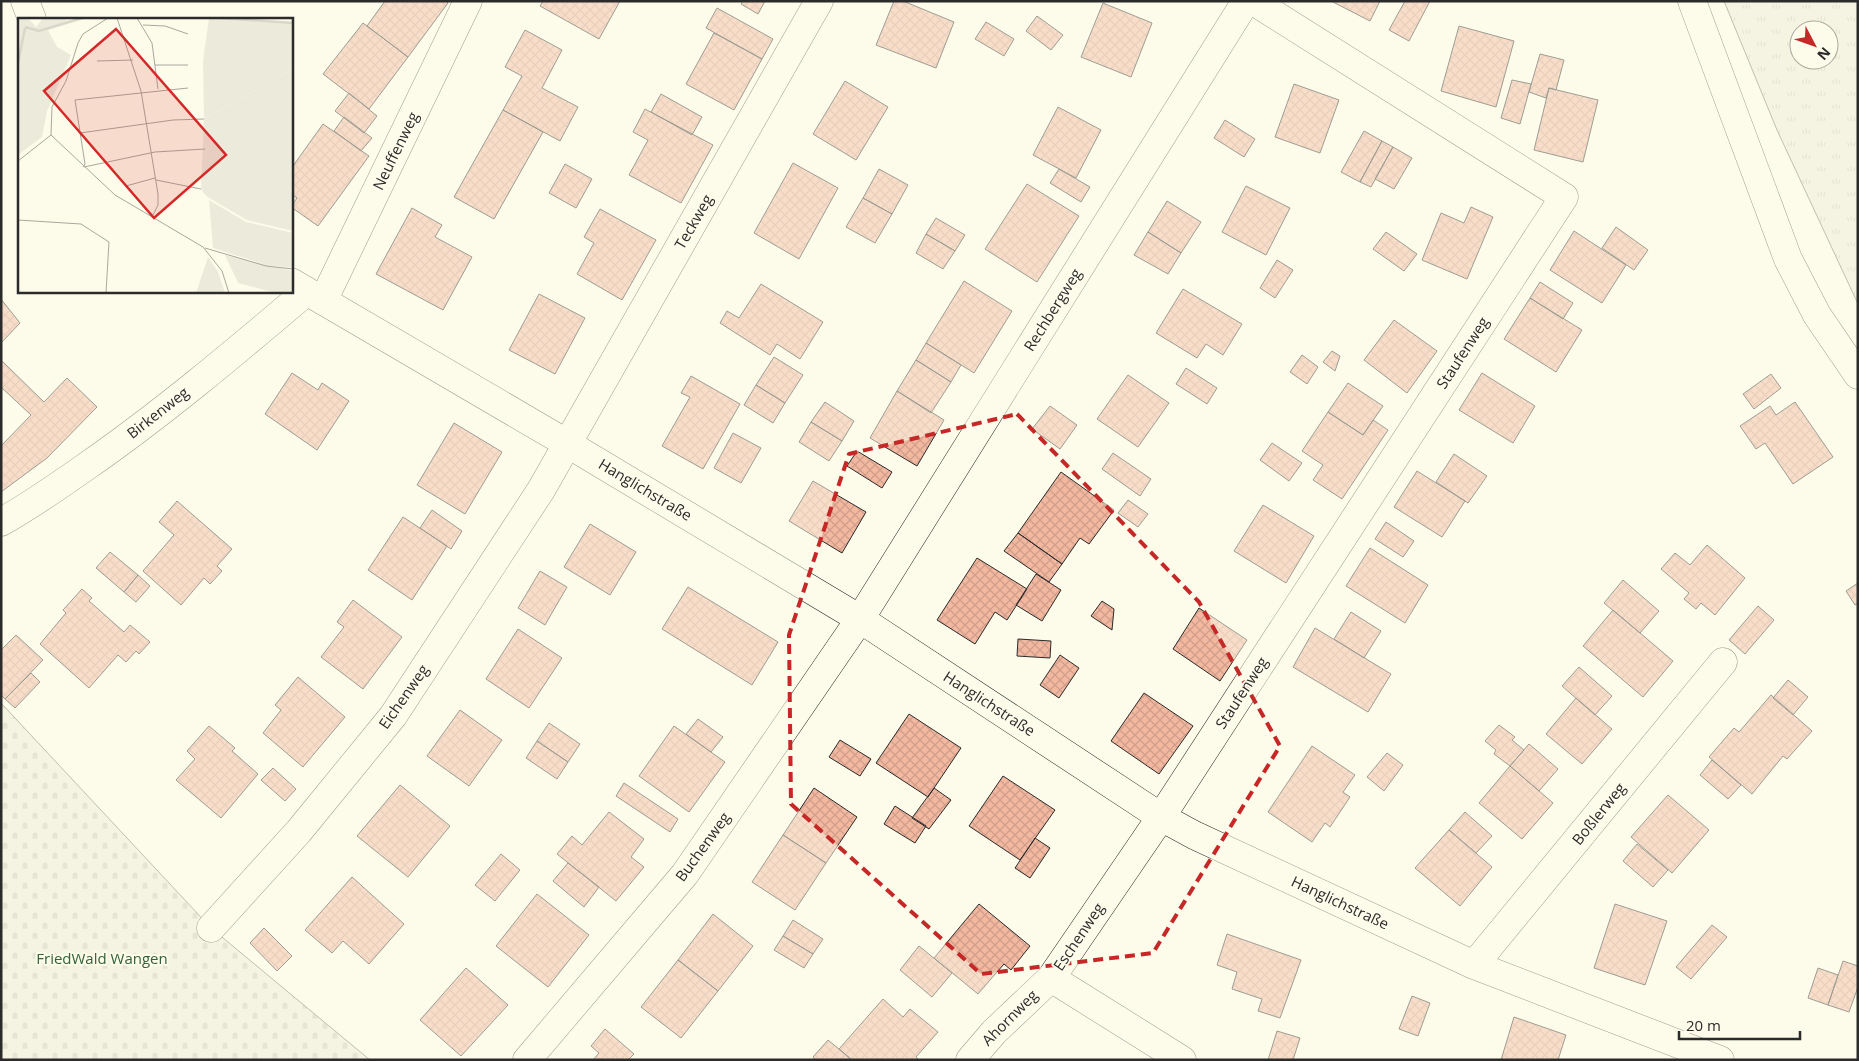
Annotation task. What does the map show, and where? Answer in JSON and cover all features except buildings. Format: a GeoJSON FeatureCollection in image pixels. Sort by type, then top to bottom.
{"type":"FeatureCollection","features":[{"type":"Feature","properties":{"kind":"street"},"geometry":{"type":"LineString","coordinates":[[25,1],[32,18]]}},
{"type":"Feature","properties":{"kind":"street","name":"Neuffenweg"},"geometry":{"type":"LineString","coordinates":[[307,292],[468,1]]}},
{"type":"Feature","properties":{"kind":"street","name":"Teckweg"},"geometry":{"type":"LineString","coordinates":[[568,444],[819,1]]}},
{"type":"Feature","properties":{"kind":"street","name":"Rechbergweg"},"geometry":{"type":"LineString","coordinates":[[860,619],[1246,1]]}},
{"type":"Feature","properties":{"kind":"street","name":"Staufenweg"},"geometry":{"type":"LineString","coordinates":[[1161,817],[1564,198],[1253,1]]}},
{"type":"Feature","properties":{"kind":"street"},"geometry":{"type":"LineString","coordinates":[[1692,1],[1788,259],[1817,315],[1858,376]]}},
{"type":"Feature","properties":{"kind":"street","name":"Hanglichstraße"},"geometry":{"type":"LineString","coordinates":[[307,292],[568,444],[860,619],[1161,817],[1194,835],[1474,966],[1720,1060]]}},
{"type":"Feature","properties":{"kind":"street","name":"Birkenweg"},"geometry":{"type":"LineString","coordinates":[[1,522],[22,511],[123,441],[216,369],[307,292]]}},
{"type":"Feature","properties":{"kind":"street","name":"Eichenweg"},"geometry":{"type":"LineString","coordinates":[[211,928],[298,831],[393,716],[542,490],[568,444]]}},
{"type":"Feature","properties":{"kind":"street","name":"Buchenweg"},"geometry":{"type":"LineString","coordinates":[[527,1060],[685,874],[860,619]]}},
{"type":"Feature","properties":{"kind":"street","name":"Boßlerweg"},"geometry":{"type":"LineString","coordinates":[[1474,966],[1724,662]]}},
{"type":"Feature","properties":{"kind":"street","name":"Eschenweg"},"geometry":{"type":"LineString","coordinates":[[1161,817],[1051,978],[1182,1060]]}},
{"type":"Feature","properties":{"kind":"street","name":"Ahornweg"},"geometry":{"type":"LineString","coordinates":[[970,1060],[994,1032],[1051,978]]}},
{"type":"Feature","properties":{"kind":"highlighted area"},"geometry":{"type":"Polygon","coordinates":[[[1017,414],[1199,602],[1280,746],[1153,953],[981,974],[791,804],[789,635],[849,454],[1017,414]]]}},
{"type":"Feature","properties":{"kind":"green space"},"geometry":{"type":"Polygon","coordinates":[[[1724,1],[1858,1],[1858,304],[1777,130],[1724,1]]]}},
{"type":"Feature","properties":{"kind":"green space","name":"FriedWald Wangen"},"geometry":{"type":"Polygon","coordinates":[[[1,703],[211,928],[370,1060],[1,1060],[1,703]]]}}]}
